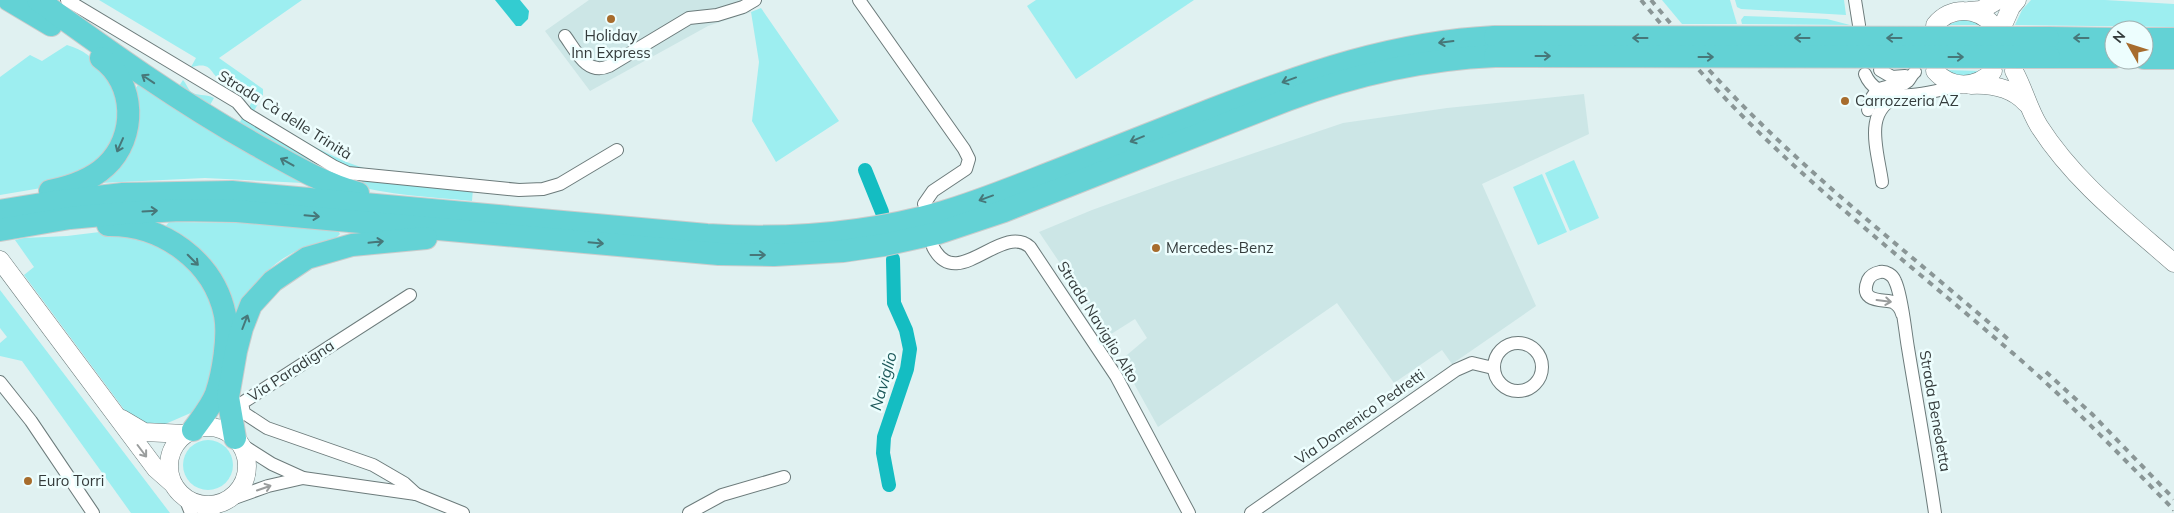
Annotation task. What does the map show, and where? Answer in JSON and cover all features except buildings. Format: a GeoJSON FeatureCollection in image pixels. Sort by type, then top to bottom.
{"type":"FeatureCollection","features":[{"type":"Feature","properties":{"kind":"highway"},"geometry":{"type":"LineString","coordinates":[[0,201],[63,188],[94,176],[106,166],[120,148],[128,113],[125,88],[113,68],[66,35],[9,0]]}},
{"type":"Feature","properties":{"kind":"highway"},"geometry":{"type":"LineString","coordinates":[[38,0],[167,92],[316,178],[361,194],[447,204],[485,214]]}},
{"type":"Feature","properties":{"kind":"highway"},"geometry":{"type":"LineString","coordinates":[[2154,39],[2174,39]]}},
{"type":"Feature","properties":{"kind":"highway"},"geometry":{"type":"LineString","coordinates":[[2048,48],[2104,40]]}},
{"type":"Feature","properties":{"kind":"highway"},"geometry":{"type":"LineString","coordinates":[[5,223],[95,197],[206,191],[261,193],[742,237],[798,236],[868,228],[929,215],[983,199],[1268,87],[1334,64],[1416,46],[2048,48],[2104,56]]}},
{"type":"Feature","properties":{"kind":"highway"},"geometry":{"type":"LineString","coordinates":[[5,223],[110,214],[211,210],[272,213],[704,253],[761,255],[843,251],[938,233],[991,216],[1326,86],[1414,65],[1462,58],[1495,47]]}},
{"type":"Feature","properties":{"kind":"highway"},"geometry":{"type":"LineString","coordinates":[[2154,58],[2174,58]]}},
{"type":"Feature","properties":{"kind":"highway"},"geometry":{"type":"LineString","coordinates":[[5,223],[117,225],[139,228],[168,239],[195,260],[210,280],[221,302],[225,317],[226,337],[216,393],[189,432]]}},
{"type":"Feature","properties":{"kind":"highway"},"geometry":{"type":"LineString","coordinates":[[237,440],[228,397],[236,351],[245,320],[251,305],[273,281],[307,258],[352,245],[416,237],[567,240]]}},
{"type":"Feature","properties":{"kind":"street","name":"Strada Cà delle Trinità"},"geometry":{"type":"LineString","coordinates":[[68,0],[237,102],[247,114],[332,166],[348,173],[501,189],[538,190],[560,184],[617,150]]}},
{"type":"Feature","properties":{"kind":"street"},"geometry":{"type":"LineString","coordinates":[[565,36],[588,66],[593,69],[600,69],[609,66],[690,18],[717,15],[755,0]]}},
{"type":"Feature","properties":{"kind":"street"},"geometry":{"type":"LineString","coordinates":[[860,0],[959,141],[969,159],[966,169],[932,191],[924,204]]}},
{"type":"Feature","properties":{"kind":"street"},"geometry":{"type":"LineString","coordinates":[[1855,0],[1859,25]]}},
{"type":"Feature","properties":{"kind":"street"},"geometry":{"type":"LineString","coordinates":[[1935,25],[1942,18],[1965,8],[1981,10],[1998,0]]}},
{"type":"Feature","properties":{"kind":"street"},"geometry":{"type":"LineString","coordinates":[[1965,8],[1998,25],[2017,0]]}},
{"type":"Feature","properties":{"kind":"street"},"geometry":{"type":"LineString","coordinates":[[1868,110],[1878,90],[1886,86],[1906,82],[1916,71],[1904,77],[1896,78],[1880,70]]}},
{"type":"Feature","properties":{"kind":"street"},"geometry":{"type":"LineString","coordinates":[[1935,70],[1948,81],[1966,85],[2000,87],[2026,103]]}},
{"type":"Feature","properties":{"kind":"street"},"geometry":{"type":"LineString","coordinates":[[1882,182],[1874,127],[1868,110],[1869,89],[1864,72],[1870,84],[1878,90],[1888,95],[1903,95],[1966,85],[1984,79],[1993,70]]}},
{"type":"Feature","properties":{"kind":"street"},"geometry":{"type":"LineString","coordinates":[[2014,71],[2023,89],[2026,103],[2043,132],[2074,172],[2174,263]]}},
{"type":"Feature","properties":{"kind":"street"},"geometry":{"type":"LineString","coordinates":[[1874,127],[1877,114],[1884,105],[1892,99],[1903,95]]}},
{"type":"Feature","properties":{"kind":"street","name":"Strada Naviglio Alto"},"geometry":{"type":"LineString","coordinates":[[933,247],[942,258],[956,263],[969,260],[1013,240],[1023,242],[1030,247],[1116,376],[1189,513]]}},
{"type":"Feature","properties":{"kind":"street","name":"Via Paradigna"},"geometry":{"type":"LineString","coordinates":[[0,260],[156,469],[173,484],[188,505],[218,506],[268,486],[303,478]]}},
{"type":"Feature","properties":{"kind":"street","name":"Via Paradigna"},"geometry":{"type":"LineString","coordinates":[[410,295],[242,403],[244,413],[267,428],[373,466],[404,483],[416,494]]}},
{"type":"Feature","properties":{"kind":"street","name":"Strada Benedetta"},"geometry":{"type":"LineString","coordinates":[[1902,314],[1935,513]]}},
{"type":"Feature","properties":{"kind":"street","name":"Via Domenico Pedretti"},"geometry":{"type":"LineString","coordinates":[[1251,513],[1456,370],[1472,363],[1493,368]]}},
{"type":"Feature","properties":{"kind":"street"},"geometry":{"type":"LineString","coordinates":[[0,382],[31,421],[93,513]]}},
{"type":"Feature","properties":{"kind":"street","name":"Via Paradigna"},"geometry":{"type":"LineString","coordinates":[[115,415],[144,432],[189,432],[208,427],[223,430],[272,464],[303,478],[416,494],[462,513]]}},
{"type":"Feature","properties":{"kind":"street"},"geometry":{"type":"LineString","coordinates":[[173,484],[169,470],[170,457],[176,444],[189,432]]}},
{"type":"Feature","properties":{"kind":"street"},"geometry":{"type":"LineString","coordinates":[[218,506],[236,492],[244,481],[247,468],[246,455],[237,440]]}},
{"type":"Feature","properties":{"kind":"street"},"geometry":{"type":"LineString","coordinates":[[689,513],[731,492],[784,477]]}},
{"type":"Feature","properties":{"kind":"shaded area"},"geometry":{"type":"Polygon","coordinates":[[[99,0],[302,0],[219,58],[263,89],[263,95],[254,111],[341,160],[372,170],[355,173],[248,109],[256,94],[226,77],[223,82],[207,67],[191,67],[196,58],[99,0]]]}},
{"type":"Feature","properties":{"kind":"shaded area"},"geometry":{"type":"Polygon","coordinates":[[[495,0],[520,0],[529,11],[528,19],[521,26],[516,26],[495,0]]]}},
{"type":"Feature","properties":{"kind":"shaded area"},"geometry":{"type":"Polygon","coordinates":[[[589,0],[740,0],[751,12],[708,26],[590,91],[545,31],[589,0]]]}},
{"type":"Feature","properties":{"kind":"shaded area"},"geometry":{"type":"Polygon","coordinates":[[[1036,0],[1194,0],[1076,79],[1027,6],[1036,0]]]}},
{"type":"Feature","properties":{"kind":"shaded area"},"geometry":{"type":"Polygon","coordinates":[[[1662,0],[1730,0],[1737,24],[1682,24],[1662,0]]]}},
{"type":"Feature","properties":{"kind":"shaded area"},"geometry":{"type":"Polygon","coordinates":[[[1735,0],[1844,0],[1846,15],[1741,9],[1737,7],[1735,0]]]}},
{"type":"Feature","properties":{"kind":"shaded area"},"geometry":{"type":"Polygon","coordinates":[[[2031,0],[2105,0],[2174,4],[2174,27],[2154,27],[2154,20],[2104,20],[2104,26],[2015,25],[2022,10],[2031,0]]]}},
{"type":"Feature","properties":{"kind":"shaded area"},"geometry":{"type":"Polygon","coordinates":[[[64,5],[89,20],[87,24],[120,44],[118,49],[179,86],[183,80],[193,93],[214,98],[210,105],[240,122],[243,116],[341,174],[358,178],[473,189],[472,201],[378,191],[348,184],[315,171],[211,113],[160,80],[110,46],[61,9],[64,5]]]}},
{"type":"Feature","properties":{"kind":"shaded area"},"geometry":{"type":"Polygon","coordinates":[[[761,8],[839,121],[776,162],[752,121],[759,62],[751,12],[761,8]]]}},
{"type":"Feature","properties":{"kind":"shaded area"},"geometry":{"type":"Polygon","coordinates":[[[1744,16],[1827,19],[1850,25],[1742,24],[1741,20],[1744,16]]]}},
{"type":"Feature","properties":{"kind":"shaded area"},"geometry":{"type":"Polygon","coordinates":[[[1964,19],[1972,20],[1981,25],[1947,25],[1964,19]]]}},
{"type":"Feature","properties":{"kind":"shaded area"},"geometry":{"type":"Polygon","coordinates":[[[67,45],[78,49],[95,61],[107,76],[123,105],[107,158],[53,186],[0,195],[0,77],[30,55],[42,61],[67,45]]]}},
{"type":"Feature","properties":{"kind":"shaded area"},"geometry":{"type":"Polygon","coordinates":[[[1946,70],[1981,71],[1964,76],[1946,70]]]}},
{"type":"Feature","properties":{"kind":"shaded area"},"geometry":{"type":"Polygon","coordinates":[[[138,85],[303,183],[205,178],[100,183],[138,85]]]}},
{"type":"Feature","properties":{"kind":"shaded area"},"geometry":{"type":"Polygon","coordinates":[[[1584,94],[1589,134],[1482,184],[1536,306],[1452,364],[1442,350],[1394,383],[1337,303],[1158,427],[1121,360],[1147,338],[1135,319],[1108,336],[1065,274],[1066,272],[1039,232],[1092,210],[1175,180],[1343,123],[1447,108],[1584,94]]]}},
{"type":"Feature","properties":{"kind":"shaded area"},"geometry":{"type":"Polygon","coordinates":[[[1574,160],[1599,218],[1570,231],[1545,173],[1574,160]]]}},
{"type":"Feature","properties":{"kind":"shaded area"},"geometry":{"type":"Polygon","coordinates":[[[1542,174],[1567,232],[1538,245],[1513,187],[1542,174]]]}},
{"type":"Feature","properties":{"kind":"shaded area"},"geometry":{"type":"Polygon","coordinates":[[[169,222],[252,223],[338,231],[340,234],[336,238],[316,243],[279,261],[256,285],[237,319],[165,227],[169,222]]]}},
{"type":"Feature","properties":{"kind":"shaded area"},"geometry":{"type":"Polygon","coordinates":[[[108,231],[142,235],[194,268],[219,320],[212,383],[193,412],[163,425],[146,424],[126,412],[24,275],[34,267],[15,240],[108,231]]]}},
{"type":"Feature","properties":{"kind":"shaded area"},"geometry":{"type":"Polygon","coordinates":[[[0,290],[170,513],[131,513],[22,361],[0,356],[0,343],[7,337],[0,328],[0,290]]]}},
{"type":"Feature","properties":{"kind":"shaded area"},"geometry":{"type":"Polygon","coordinates":[[[203,440],[213,440],[226,447],[233,460],[233,470],[226,483],[213,490],[203,490],[194,486],[187,479],[183,470],[183,460],[187,451],[194,444],[203,440]]]}},
{"type":"Feature","properties":{"kind":"waterway","name":"Naviglio"},"geometry":{"type":"LineString","coordinates":[[865,170],[882,212]]}},
{"type":"Feature","properties":{"kind":"waterway","name":"Naviglio"},"geometry":{"type":"LineString","coordinates":[[889,485],[883,453],[884,437],[907,369],[910,349],[906,330],[894,303],[893,259]]}},
{"type":"Feature","properties":{"kind":"railway"},"geometry":{"type":"LineString","coordinates":[[1641,0],[1661,24]]}},
{"type":"Feature","properties":{"kind":"railway"},"geometry":{"type":"LineString","coordinates":[[1651,0],[1671,24]]}},
{"type":"Feature","properties":{"kind":"railway"},"geometry":{"type":"LineString","coordinates":[[1699,70],[1770,143],[1808,178],[2047,383],[2174,510]]}},
{"type":"Feature","properties":{"kind":"railway"},"geometry":{"type":"LineString","coordinates":[[1709,70],[1744,107],[1817,176],[2008,339]]}},
{"type":"Feature","properties":{"kind":"railway"},"geometry":{"type":"LineString","coordinates":[[2046,372],[2092,414],[2174,499]]}},
{"type":"Feature","properties":{"kind":"place","name":"Holiday Inn Express"},"geometry":{"type":"Point","coordinates":[611,19]}},
{"type":"Feature","properties":{"kind":"place","name":"Carrozzeria AZ"},"geometry":{"type":"Point","coordinates":[1845,101]}},
{"type":"Feature","properties":{"kind":"place","name":"Mercedes-Benz"},"geometry":{"type":"Point","coordinates":[1156,248]}},
{"type":"Feature","properties":{"kind":"place","name":"Euro Torri"},"geometry":{"type":"Point","coordinates":[28,481]}}]}
